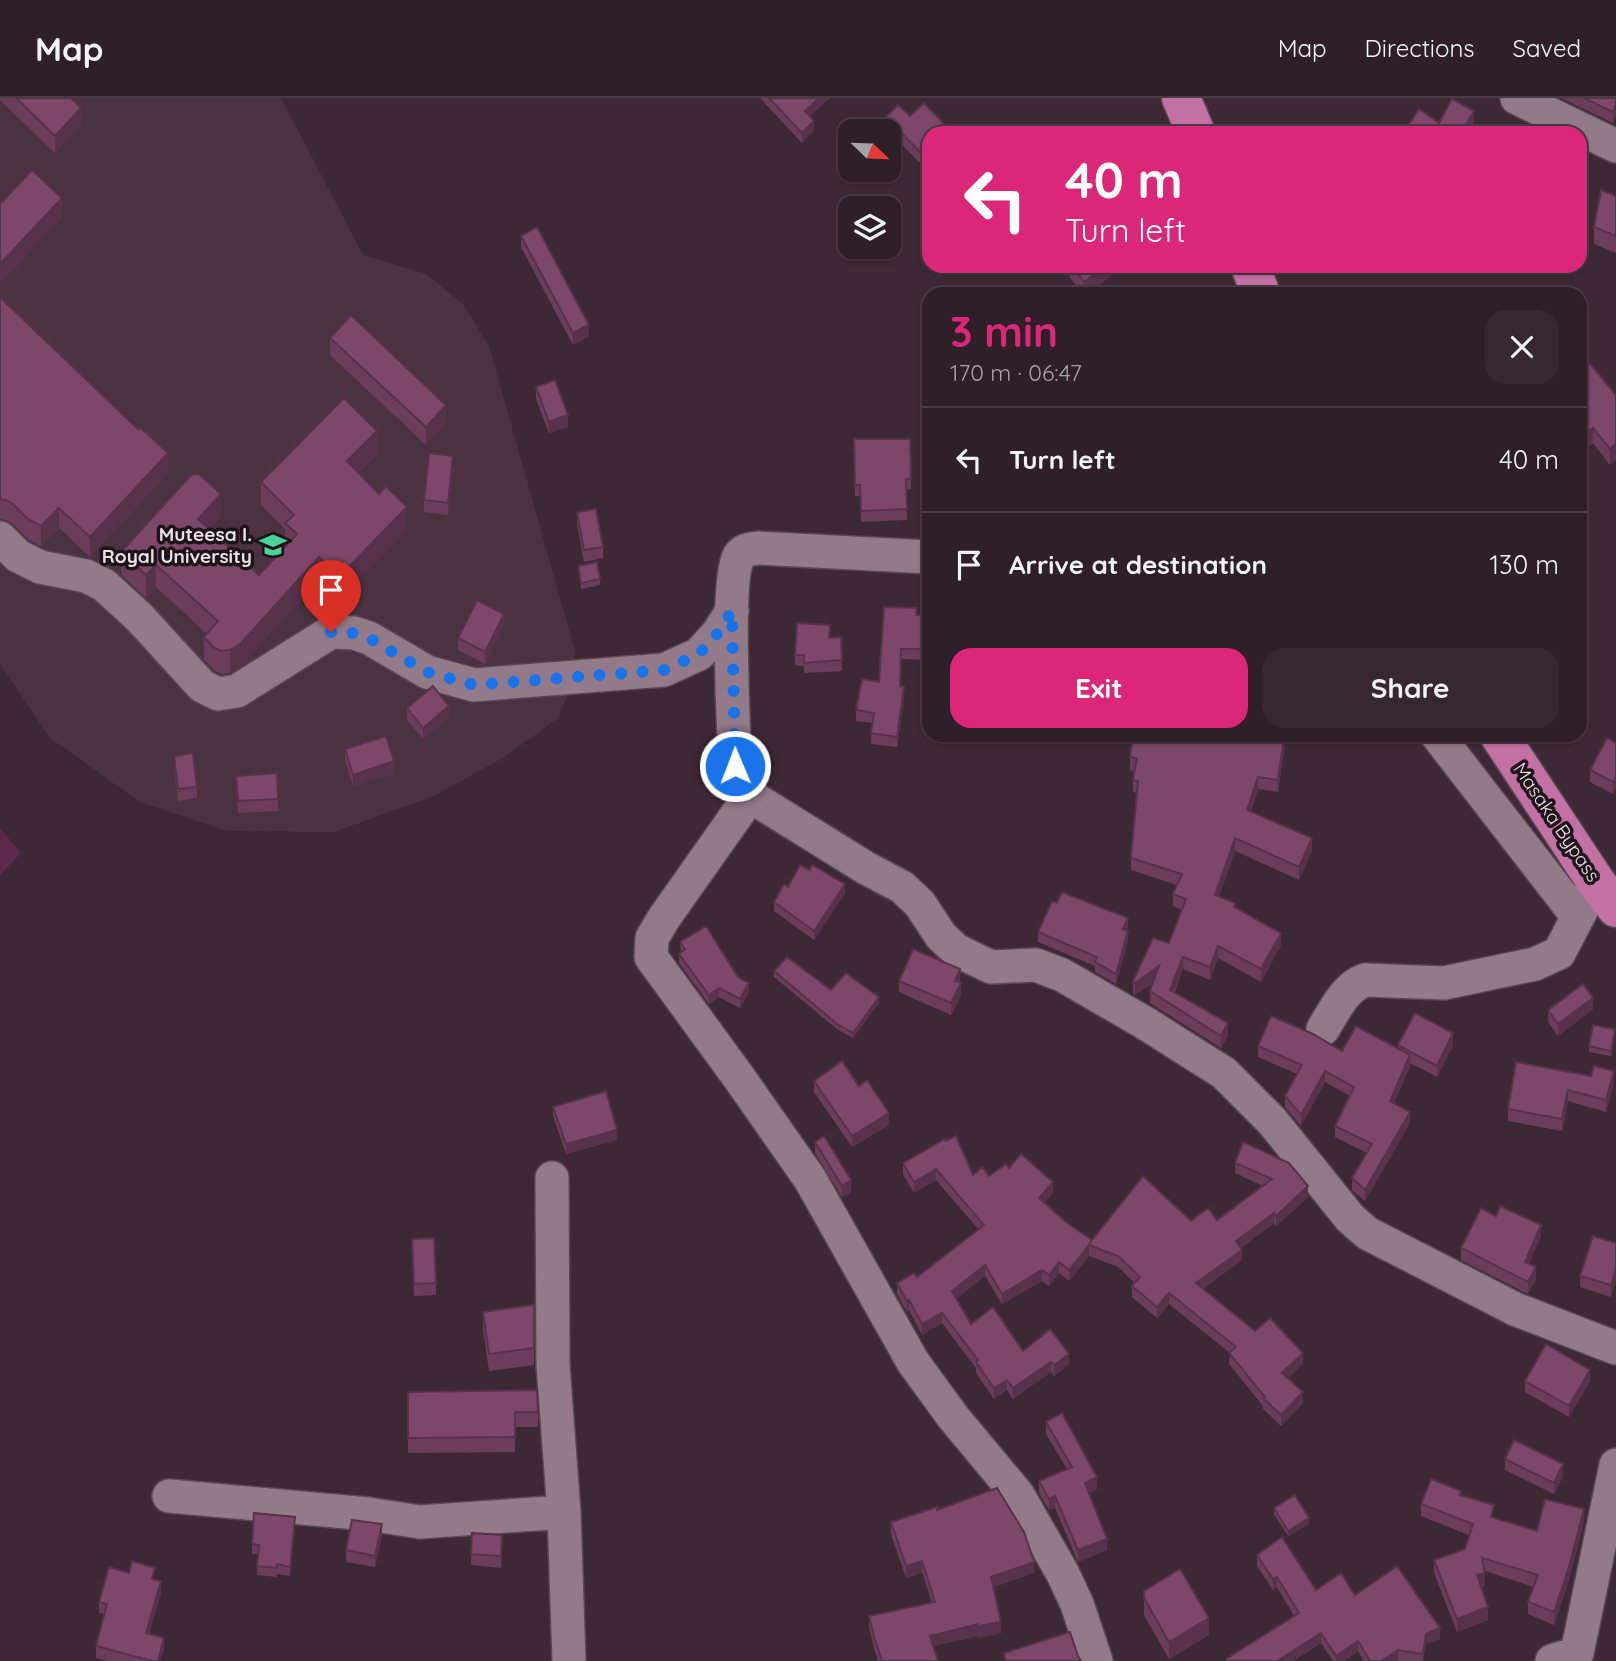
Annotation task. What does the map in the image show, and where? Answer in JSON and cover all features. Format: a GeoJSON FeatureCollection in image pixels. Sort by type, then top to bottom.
{"type":"FeatureCollection","features":[{"type":"Feature","properties":{"kind":"highway"},"geometry":{"type":"LineString","coordinates":[[1181,98],[1193,126]]}},
{"type":"Feature","properties":{"kind":"highway","name":"Masaka Bypass"},"geometry":{"type":"LineString","coordinates":[[1504,742],[1606,895]]}},
{"type":"Feature","properties":{"kind":"street"},"geometry":{"type":"LineString","coordinates":[[1517,98],[1575,126]]}},
{"type":"Feature","properties":{"kind":"street"},"geometry":{"type":"LineString","coordinates":[[1587,132],[1616,146]]}},
{"type":"Feature","properties":{"kind":"street"},"geometry":{"type":"LineString","coordinates":[[9,547],[40,567],[86,576],[104,585],[139,618],[202,686],[218,694],[237,691],[331,632],[354,633],[369,638],[427,672],[474,685],[664,670],[699,654],[718,633],[732,611]]}},
{"type":"Feature","properties":{"kind":"street"},"geometry":{"type":"LineString","coordinates":[[922,557],[758,548],[747,550],[739,557],[732,611],[735,766],[738,784],[750,796],[866,868],[902,887],[920,904],[941,936],[956,950],[991,967],[1036,965],[1062,975],[1224,1073],[1272,1121],[1350,1218],[1367,1233],[1515,1308],[1616,1348]]}},
{"type":"Feature","properties":{"kind":"street"},"geometry":{"type":"LineString","coordinates":[[1442,742],[1578,917]]}},
{"type":"Feature","properties":{"kind":"street"},"geometry":{"type":"LineString","coordinates":[[750,796],[664,918],[652,938],[651,957],[810,1179],[913,1362],[953,1417],[1018,1495],[1063,1574],[1077,1604],[1096,1661]]}},
{"type":"Feature","properties":{"kind":"street"},"geometry":{"type":"LineString","coordinates":[[1323,1029],[1345,994],[1354,984],[1365,980],[1444,983],[1535,964],[1559,953],[1578,917],[1606,895]]}},
{"type":"Feature","properties":{"kind":"street"},"geometry":{"type":"LineString","coordinates":[[552,1178],[553,1365],[564,1512],[569,1661]]}},
{"type":"Feature","properties":{"kind":"street"},"geometry":{"type":"LineString","coordinates":[[1552,1661],[1577,1653],[1616,1465]]}},
{"type":"Feature","properties":{"kind":"street"},"geometry":{"type":"LineString","coordinates":[[169,1496],[368,1514],[420,1522],[564,1512]]}},
{"type":"Feature","properties":{"kind":"shaded area","name":"Muteesa I. Royal University"},"geometry":{"type":"Polygon","coordinates":[[[0,98],[281,98],[363,255],[426,274],[463,304],[489,346],[575,651],[572,684],[558,718],[506,756],[434,796],[334,832],[227,831],[140,802],[49,737],[0,664],[0,98]]]}},
{"type":"Feature","properties":{"kind":"shaded area"},"geometry":{"type":"Polygon","coordinates":[[[0,828],[21,853],[0,875],[0,828]]]}},
{"type":"Feature","properties":{"kind":"building"},"geometry":{"type":"Polygon","coordinates":[[[16,98],[71,98],[81,108],[55,136],[16,98]]]}},
{"type":"Feature","properties":{"kind":"building"},"geometry":{"type":"Polygon","coordinates":[[[769,98],[819,98],[805,111],[814,121],[802,133],[769,98]]]}},
{"type":"Feature","properties":{"kind":"building"},"geometry":{"type":"Polygon","coordinates":[[[1584,98],[1616,98],[1616,104],[1613,112],[1584,98]]]}},
{"type":"Feature","properties":{"kind":"building"},"geometry":{"type":"Polygon","coordinates":[[[1452,99],[1474,111],[1465,126],[1408,126],[1419,109],[1439,123],[1452,99]]]}},
{"type":"Feature","properties":{"kind":"building"},"geometry":{"type":"Polygon","coordinates":[[[924,103],[946,126],[922,126],[922,154],[901,132],[901,119],[886,117],[898,105],[910,116],[924,103]]]}},
{"type":"Feature","properties":{"kind":"building"},"geometry":{"type":"Polygon","coordinates":[[[32,170],[62,198],[0,264],[0,204],[32,170]]]}},
{"type":"Feature","properties":{"kind":"building"},"geometry":{"type":"Polygon","coordinates":[[[1601,190],[1616,196],[1616,236],[1594,227],[1601,190]]]}},
{"type":"Feature","properties":{"kind":"building"},"geometry":{"type":"Polygon","coordinates":[[[537,227],[589,325],[573,333],[521,236],[537,227]]]}},
{"type":"Feature","properties":{"kind":"building"},"geometry":{"type":"Polygon","coordinates":[[[1077,273],[1096,273],[1084,282],[1077,273]]]}},
{"type":"Feature","properties":{"kind":"building"},"geometry":{"type":"Polygon","coordinates":[[[0,297],[138,429],[140,427],[168,453],[90,537],[59,508],[41,526],[29,520],[13,504],[0,499],[0,297]]]}},
{"type":"Feature","properties":{"kind":"building"},"geometry":{"type":"Polygon","coordinates":[[[351,315],[446,405],[426,427],[330,338],[351,315]]]}},
{"type":"Feature","properties":{"kind":"building"},"geometry":{"type":"Polygon","coordinates":[[[1587,360],[1616,395],[1616,444],[1610,449],[1593,428],[1587,433],[1587,360]]]}},
{"type":"Feature","properties":{"kind":"building"},"geometry":{"type":"Polygon","coordinates":[[[555,380],[568,415],[549,422],[536,387],[555,380]]]}},
{"type":"Feature","properties":{"kind":"building"},"geometry":{"type":"Polygon","coordinates":[[[344,398],[377,431],[347,461],[379,494],[386,486],[407,507],[339,577],[319,557],[241,643],[230,650],[221,651],[214,648],[204,637],[218,621],[156,565],[146,575],[121,552],[192,474],[199,474],[221,494],[198,519],[259,575],[297,534],[285,523],[294,515],[261,482],[344,398]]]}},
{"type":"Feature","properties":{"kind":"building"},"geometry":{"type":"Polygon","coordinates":[[[854,439],[910,439],[911,479],[906,479],[907,509],[861,511],[860,485],[855,485],[854,439]]]}},
{"type":"Feature","properties":{"kind":"building"},"geometry":{"type":"Polygon","coordinates":[[[429,453],[453,456],[448,503],[424,500],[429,453]]]}},
{"type":"Feature","properties":{"kind":"building"},"geometry":{"type":"Polygon","coordinates":[[[596,509],[603,547],[584,550],[577,512],[596,509]]]}},
{"type":"Feature","properties":{"kind":"building"},"geometry":{"type":"Polygon","coordinates":[[[597,562],[600,579],[581,583],[578,566],[597,562]]]}},
{"type":"Feature","properties":{"kind":"building"},"geometry":{"type":"Polygon","coordinates":[[[477,600],[504,614],[485,652],[458,638],[477,600]]]}},
{"type":"Feature","properties":{"kind":"building"},"geometry":{"type":"Polygon","coordinates":[[[884,607],[917,608],[916,615],[922,615],[922,649],[901,649],[900,686],[904,687],[897,737],[871,733],[874,713],[856,710],[862,679],[879,682],[884,607]]]}},
{"type":"Feature","properties":{"kind":"building"},"geometry":{"type":"Polygon","coordinates":[[[797,623],[830,625],[829,638],[841,637],[842,660],[804,663],[804,655],[795,655],[797,623]]]}},
{"type":"Feature","properties":{"kind":"building"},"geometry":{"type":"Polygon","coordinates":[[[433,686],[449,706],[423,728],[407,708],[433,686]]]}},
{"type":"Feature","properties":{"kind":"building"},"geometry":{"type":"Polygon","coordinates":[[[386,736],[394,761],[353,775],[345,749],[386,736]]]}},
{"type":"Feature","properties":{"kind":"building"},"geometry":{"type":"Polygon","coordinates":[[[1607,738],[1616,743],[1616,777],[1613,782],[1590,770],[1607,738]]]}},
{"type":"Feature","properties":{"kind":"building"},"geometry":{"type":"Polygon","coordinates":[[[1132,742],[1283,742],[1278,780],[1258,777],[1247,810],[1312,838],[1299,867],[1235,838],[1215,895],[1235,903],[1234,907],[1281,933],[1261,969],[1218,946],[1210,967],[1183,957],[1170,990],[1228,1023],[1221,1036],[1150,991],[1159,966],[1135,983],[1133,981],[1153,938],[1169,943],[1186,899],[1173,894],[1182,874],[1131,858],[1138,781],[1133,780],[1137,758],[1130,757],[1132,742]]]}},
{"type":"Feature","properties":{"kind":"building"},"geometry":{"type":"Polygon","coordinates":[[[193,753],[197,787],[178,789],[174,756],[193,753]]]}},
{"type":"Feature","properties":{"kind":"building"},"geometry":{"type":"Polygon","coordinates":[[[277,773],[278,799],[238,801],[236,776],[277,773]]]}},
{"type":"Feature","properties":{"kind":"building"},"geometry":{"type":"Polygon","coordinates":[[[800,865],[810,870],[812,865],[845,884],[814,931],[774,902],[784,884],[788,887],[800,865]]]}},
{"type":"Feature","properties":{"kind":"building"},"geometry":{"type":"Polygon","coordinates":[[[1062,892],[1128,918],[1123,929],[1128,931],[1116,974],[1095,962],[1097,957],[1038,932],[1052,901],[1057,903],[1062,892]]]}},
{"type":"Feature","properties":{"kind":"building"},"geometry":{"type":"Polygon","coordinates":[[[706,926],[738,977],[749,983],[740,999],[719,988],[709,995],[679,954],[685,949],[680,942],[706,926]]]}},
{"type":"Feature","properties":{"kind":"building"},"geometry":{"type":"Polygon","coordinates":[[[913,949],[960,969],[955,981],[961,983],[951,1003],[899,981],[913,949]]]}},
{"type":"Feature","properties":{"kind":"building"},"geometry":{"type":"Polygon","coordinates":[[[787,957],[831,990],[846,973],[879,997],[853,1033],[837,1024],[774,971],[787,957]]]}},
{"type":"Feature","properties":{"kind":"building"},"geometry":{"type":"Polygon","coordinates":[[[1583,984],[1593,998],[1558,1024],[1548,1010],[1583,984]]]}},
{"type":"Feature","properties":{"kind":"building"},"geometry":{"type":"Polygon","coordinates":[[[1415,1013],[1453,1033],[1437,1066],[1398,1045],[1415,1013]]]}},
{"type":"Feature","properties":{"kind":"building"},"geometry":{"type":"Polygon","coordinates":[[[1271,1016],[1313,1034],[1342,1051],[1356,1026],[1410,1055],[1390,1101],[1410,1112],[1365,1190],[1352,1178],[1372,1144],[1335,1126],[1354,1087],[1325,1071],[1301,1115],[1285,1096],[1302,1065],[1258,1046],[1271,1016]]]}},
{"type":"Feature","properties":{"kind":"building"},"geometry":{"type":"Polygon","coordinates":[[[1593,1025],[1615,1029],[1611,1051],[1589,1046],[1593,1025]]]}},
{"type":"Feature","properties":{"kind":"building"},"geometry":{"type":"Polygon","coordinates":[[[842,1061],[859,1086],[867,1080],[889,1113],[852,1136],[814,1081],[842,1061]]]}},
{"type":"Feature","properties":{"kind":"building"},"geometry":{"type":"Polygon","coordinates":[[[1516,1062],[1591,1076],[1594,1066],[1614,1071],[1606,1100],[1568,1090],[1562,1119],[1508,1109],[1516,1062]]]}},
{"type":"Feature","properties":{"kind":"building"},"geometry":{"type":"Polygon","coordinates":[[[606,1091],[617,1130],[566,1144],[553,1107],[606,1091]]]}},
{"type":"Feature","properties":{"kind":"building"},"geometry":{"type":"Polygon","coordinates":[[[824,1136],[851,1180],[842,1186],[815,1142],[824,1136]]]}},
{"type":"Feature","properties":{"kind":"building"},"geometry":{"type":"Polygon","coordinates":[[[956,1136],[973,1175],[982,1167],[989,1176],[1006,1164],[1009,1168],[1021,1154],[1053,1182],[1039,1198],[1067,1223],[1092,1240],[1089,1244],[1143,1176],[1191,1221],[1208,1208],[1217,1220],[1272,1179],[1235,1163],[1243,1142],[1289,1163],[1308,1186],[1276,1216],[1274,1213],[1236,1241],[1242,1250],[1196,1283],[1255,1331],[1270,1318],[1303,1353],[1282,1373],[1303,1392],[1281,1415],[1263,1398],[1265,1397],[1229,1353],[1236,1347],[1169,1293],[1157,1307],[1132,1286],[1140,1277],[1118,1256],[1089,1245],[1069,1270],[1059,1262],[1049,1275],[1042,1270],[1002,1294],[985,1265],[952,1291],[971,1324],[993,1307],[1023,1351],[1050,1329],[1069,1354],[1054,1365],[1051,1362],[1013,1388],[1007,1380],[994,1388],[976,1362],[978,1360],[942,1313],[922,1324],[897,1283],[914,1273],[917,1277],[984,1225],[936,1169],[914,1182],[903,1163],[945,1139],[946,1141],[956,1136]]]}},
{"type":"Feature","properties":{"kind":"building"},"geometry":{"type":"Polygon","coordinates":[[[1500,1206],[1541,1225],[1525,1262],[1536,1267],[1528,1282],[1461,1248],[1481,1208],[1496,1216],[1500,1206]]]}},
{"type":"Feature","properties":{"kind":"building"},"geometry":{"type":"Polygon","coordinates":[[[1593,1236],[1616,1243],[1616,1269],[1611,1285],[1580,1276],[1593,1236]]]}},
{"type":"Feature","properties":{"kind":"building"},"geometry":{"type":"Polygon","coordinates":[[[434,1238],[436,1283],[414,1284],[412,1239],[434,1238]]]}},
{"type":"Feature","properties":{"kind":"building"},"geometry":{"type":"Polygon","coordinates":[[[534,1305],[534,1348],[489,1354],[483,1312],[534,1305]]]}},
{"type":"Feature","properties":{"kind":"building"},"geometry":{"type":"Polygon","coordinates":[[[1546,1344],[1590,1370],[1569,1406],[1525,1381],[1546,1344]]]}},
{"type":"Feature","properties":{"kind":"building"},"geometry":{"type":"Polygon","coordinates":[[[537,1390],[538,1412],[515,1412],[515,1437],[408,1438],[408,1392],[537,1390]]]}},
{"type":"Feature","properties":{"kind":"building"},"geometry":{"type":"Polygon","coordinates":[[[1062,1413],[1097,1477],[1085,1483],[1107,1539],[1078,1550],[1055,1496],[1049,1499],[1039,1481],[1072,1467],[1046,1422],[1062,1413]]]}},
{"type":"Feature","properties":{"kind":"building"},"geometry":{"type":"Polygon","coordinates":[[[1514,1440],[1563,1464],[1554,1483],[1505,1459],[1514,1440]]]}},
{"type":"Feature","properties":{"kind":"building"},"geometry":{"type":"Polygon","coordinates":[[[1431,1479],[1461,1491],[1460,1495],[1494,1505],[1491,1517],[1537,1531],[1545,1499],[1584,1509],[1554,1612],[1528,1602],[1538,1575],[1482,1558],[1485,1573],[1477,1575],[1488,1607],[1457,1619],[1434,1560],[1465,1549],[1473,1524],[1421,1504],[1431,1479]]]}},
{"type":"Feature","properties":{"kind":"building"},"geometry":{"type":"Polygon","coordinates":[[[997,1488],[1024,1532],[1034,1562],[991,1577],[1001,1622],[978,1624],[930,1636],[938,1661],[882,1661],[869,1616],[935,1602],[922,1561],[906,1566],[891,1522],[937,1507],[937,1510],[997,1488]]]}},
{"type":"Feature","properties":{"kind":"building"},"geometry":{"type":"Polygon","coordinates":[[[1295,1495],[1309,1518],[1288,1531],[1274,1508],[1295,1495]]]}},
{"type":"Feature","properties":{"kind":"building"},"geometry":{"type":"Polygon","coordinates":[[[254,1513],[295,1517],[290,1567],[277,1564],[277,1568],[257,1566],[259,1545],[252,1544],[254,1513]]]}},
{"type":"Feature","properties":{"kind":"building"},"geometry":{"type":"Polygon","coordinates":[[[352,1520],[382,1524],[375,1556],[346,1550],[352,1520]]]}},
{"type":"Feature","properties":{"kind":"building"},"geometry":{"type":"Polygon","coordinates":[[[472,1533],[502,1535],[501,1556],[471,1554],[472,1533]]]}},
{"type":"Feature","properties":{"kind":"building"},"geometry":{"type":"Polygon","coordinates":[[[1282,1537],[1316,1590],[1341,1573],[1355,1595],[1397,1566],[1440,1628],[1426,1634],[1423,1654],[1398,1650],[1381,1661],[1370,1661],[1358,1641],[1336,1656],[1321,1633],[1277,1661],[1228,1661],[1226,1659],[1299,1613],[1277,1577],[1273,1579],[1257,1555],[1282,1537]]]}},
{"type":"Feature","properties":{"kind":"building"},"geometry":{"type":"Polygon","coordinates":[[[132,1561],[155,1568],[152,1579],[161,1581],[146,1633],[164,1638],[158,1661],[96,1646],[107,1604],[99,1602],[109,1567],[129,1573],[132,1561]]]}},
{"type":"Feature","properties":{"kind":"building"},"geometry":{"type":"Polygon","coordinates":[[[1180,1569],[1209,1618],[1169,1642],[1144,1598],[1144,1591],[1180,1569]]]}},
{"type":"Feature","properties":{"kind":"building"},"geometry":{"type":"Polygon","coordinates":[[[1070,1632],[1081,1661],[1006,1661],[1004,1653],[1070,1632]]]}},
{"type":"Feature","properties":{"kind":"place","name":"Muteesa I. Royal University"},"geometry":{"type":"Point","coordinates":[273,545]}},
{"type":"Feature","properties":{"kind":"route"},"geometry":{"type":"LineString","coordinates":[[331,632],[354,633],[369,638],[427,672],[474,685],[664,670],[699,654],[718,633],[732,611],[735,766]]}}]}
